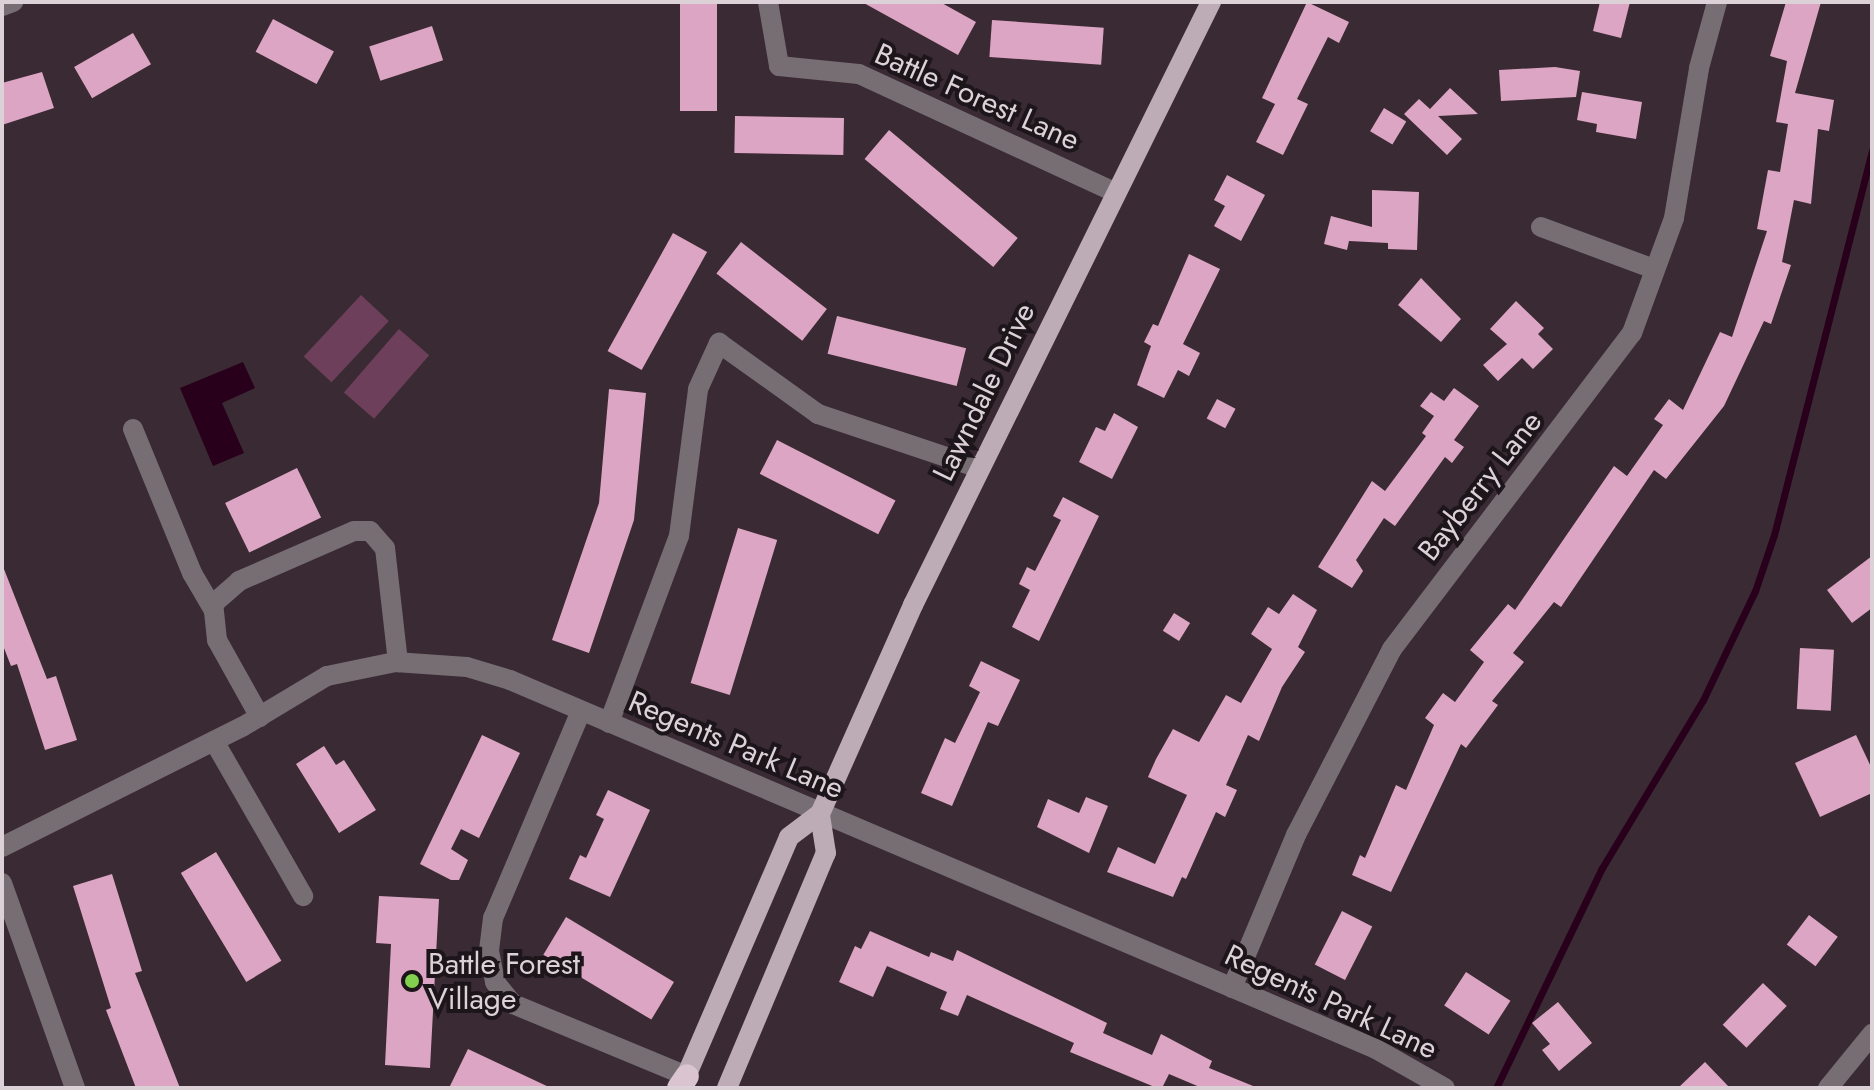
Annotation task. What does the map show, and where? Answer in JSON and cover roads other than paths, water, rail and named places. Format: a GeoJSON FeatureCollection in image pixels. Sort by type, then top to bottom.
{"type":"FeatureCollection","features":[{"type":"Feature","properties":{"kind":"main road","name":"Lawndale Drive"},"geometry":{"type":"LineString","coordinates":[[682,1084],[789,837],[820,814],[979,468],[1211,2]]}},
{"type":"Feature","properties":{"kind":"main road"},"geometry":{"type":"LineString","coordinates":[[727,1088],[826,853],[820,814]]}},
{"type":"Feature","properties":{"kind":"street"},"geometry":{"type":"LineString","coordinates":[[2,6],[13,2]]}},
{"type":"Feature","properties":{"kind":"street","name":"Battle Forest Lane"},"geometry":{"type":"LineString","coordinates":[[768,2],[779,66],[859,74],[1116,193]]}},
{"type":"Feature","properties":{"kind":"street","name":"Bayberry Lane"},"geometry":{"type":"LineString","coordinates":[[1232,988],[1296,835],[1392,649],[1632,333],[1674,218],[1699,68],[1717,2]]}},
{"type":"Feature","properties":{"kind":"street"},"geometry":{"type":"LineString","coordinates":[[1541,227],[1654,269]]}},
{"type":"Feature","properties":{"kind":"street"},"geometry":{"type":"LineString","coordinates":[[609,723],[679,536],[698,389],[719,343],[818,414],[979,468]]}},
{"type":"Feature","properties":{"kind":"street"},"geometry":{"type":"LineString","coordinates":[[133,429],[192,573],[213,609],[217,640],[260,717]]}},
{"type":"Feature","properties":{"kind":"street"},"geometry":{"type":"LineString","coordinates":[[213,609],[226,589],[239,581],[354,531],[370,531],[380,538],[387,556],[398,662]]}},
{"type":"Feature","properties":{"kind":"street","name":"Regents Park Lane"},"geometry":{"type":"LineString","coordinates":[[2,847],[260,717],[327,676],[398,662],[467,667],[581,711],[1376,1049],[1445,1088]]}},
{"type":"Feature","properties":{"kind":"street"},"geometry":{"type":"LineString","coordinates":[[581,711],[493,918],[489,951],[495,982],[513,1004],[682,1084]]}},
{"type":"Feature","properties":{"kind":"street"},"geometry":{"type":"LineString","coordinates":[[214,741],[303,896]]}},
{"type":"Feature","properties":{"kind":"street"},"geometry":{"type":"LineString","coordinates":[[2,883],[75,1088]]}},
{"type":"Feature","properties":{"kind":"street"},"geometry":{"type":"LineString","coordinates":[[1828,1088],[1872,1034]]}},
{"type":"Feature","properties":{"kind":"waterway"},"geometry":{"type":"LineString","coordinates":[[1496,1088],[1602,868],[1703,700],[1755,591],[1774,535],[1872,150]]}},
{"type":"Feature","properties":{"kind":"place","name":"Battle Forest Village"},"geometry":{"type":"Point","coordinates":[412,981]}}]}
